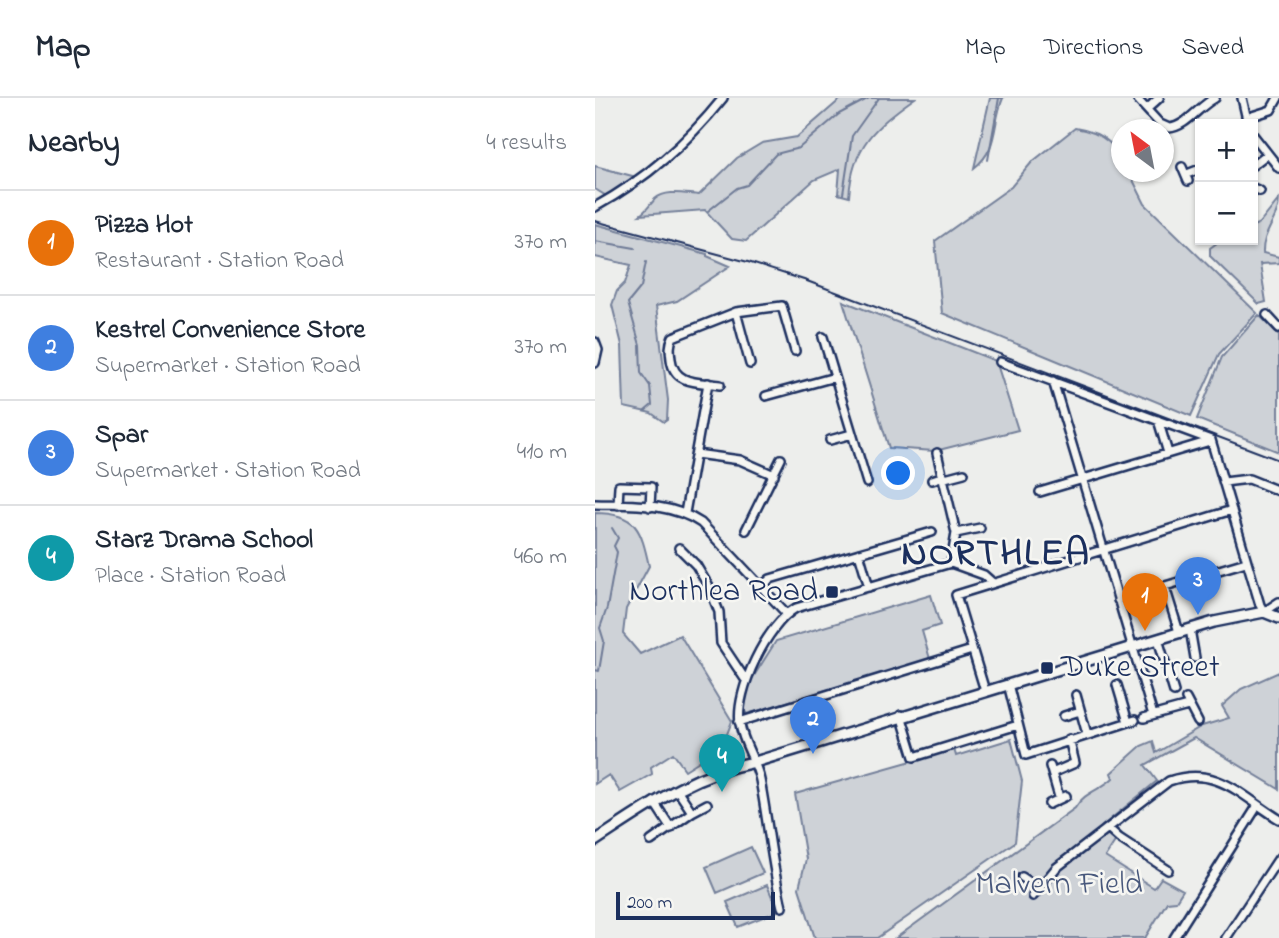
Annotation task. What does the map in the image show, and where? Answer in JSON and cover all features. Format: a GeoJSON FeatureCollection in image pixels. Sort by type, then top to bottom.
{"type":"FeatureCollection","features":[{"type":"Feature","properties":{"kind":"main road"},"geometry":{"type":"LineString","coordinates":[[595,841],[654,802],[703,775],[755,762],[1178,632],[1264,612],[1279,618]]}},
{"type":"Feature","properties":{"kind":"street"},"geometry":{"type":"LineString","coordinates":[[595,207],[635,184],[663,162],[690,137],[723,98]]}},
{"type":"Feature","properties":{"kind":"street"},"geometry":{"type":"LineString","coordinates":[[1147,109],[1159,98]]}},
{"type":"Feature","properties":{"kind":"street"},"geometry":{"type":"LineString","coordinates":[[1138,100],[1160,124],[1174,128],[1215,98]]}},
{"type":"Feature","properties":{"kind":"street"},"geometry":{"type":"LineString","coordinates":[[1242,98],[1247,119]]}},
{"type":"Feature","properties":{"kind":"street"},"geometry":{"type":"LineString","coordinates":[[1252,119],[1276,110],[1277,98]]}},
{"type":"Feature","properties":{"kind":"street"},"geometry":{"type":"LineString","coordinates":[[1258,143],[1279,168]]}},
{"type":"Feature","properties":{"kind":"street"},"geometry":{"type":"LineString","coordinates":[[1258,161],[1266,155]]}},
{"type":"Feature","properties":{"kind":"street"},"geometry":{"type":"LineString","coordinates":[[1182,167],[1187,178],[1195,172]]}},
{"type":"Feature","properties":{"kind":"street"},"geometry":{"type":"LineString","coordinates":[[720,385],[680,379],[675,374],[670,343],[681,332],[736,312],[782,306],[795,351]]}},
{"type":"Feature","properties":{"kind":"street"},"geometry":{"type":"LineString","coordinates":[[736,312],[750,364]]}},
{"type":"Feature","properties":{"kind":"street"},"geometry":{"type":"LineString","coordinates":[[1266,315],[1279,328]]}},
{"type":"Feature","properties":{"kind":"street"},"geometry":{"type":"LineString","coordinates":[[823,337],[867,483]]}},
{"type":"Feature","properties":{"kind":"street"},"geometry":{"type":"LineString","coordinates":[[595,342],[598,350],[595,363]]}},
{"type":"Feature","properties":{"kind":"street"},"geometry":{"type":"LineString","coordinates":[[1000,362],[1211,440]]}},
{"type":"Feature","properties":{"kind":"street"},"geometry":{"type":"LineString","coordinates":[[766,397],[835,377]]}},
{"type":"Feature","properties":{"kind":"street"},"geometry":{"type":"LineString","coordinates":[[1053,381],[1153,715]]}},
{"type":"Feature","properties":{"kind":"street"},"geometry":{"type":"LineString","coordinates":[[685,513],[708,383]]}},
{"type":"Feature","properties":{"kind":"street"},"geometry":{"type":"LineString","coordinates":[[1158,421],[1168,453]]}},
{"type":"Feature","properties":{"kind":"street"},"geometry":{"type":"LineString","coordinates":[[830,440],[852,434]]}},
{"type":"Feature","properties":{"kind":"street"},"geometry":{"type":"LineString","coordinates":[[1040,492],[1211,440]]}},
{"type":"Feature","properties":{"kind":"street"},"geometry":{"type":"LineString","coordinates":[[1211,440],[1246,562],[1264,612],[1279,602]]}},
{"type":"Feature","properties":{"kind":"street"},"geometry":{"type":"LineString","coordinates":[[937,453],[945,477],[956,533],[951,563]]}},
{"type":"Feature","properties":{"kind":"street"},"geometry":{"type":"LineString","coordinates":[[696,454],[740,460],[774,475]]}},
{"type":"Feature","properties":{"kind":"street"},"geometry":{"type":"LineString","coordinates":[[746,530],[781,459]]}},
{"type":"Feature","properties":{"kind":"street"},"geometry":{"type":"LineString","coordinates":[[932,480],[964,472]]}},
{"type":"Feature","properties":{"kind":"street"},"geometry":{"type":"LineString","coordinates":[[1224,482],[1249,480],[1279,491]]}},
{"type":"Feature","properties":{"kind":"street"},"geometry":{"type":"LineString","coordinates":[[618,505],[619,486],[651,487],[650,507]]}},
{"type":"Feature","properties":{"kind":"street"},"geometry":{"type":"LineString","coordinates":[[595,504],[650,507],[685,513],[701,523],[786,614]]}},
{"type":"Feature","properties":{"kind":"street"},"geometry":{"type":"LineString","coordinates":[[985,691],[956,595],[1232,510]]}},
{"type":"Feature","properties":{"kind":"street"},"geometry":{"type":"LineString","coordinates":[[956,533],[980,528]]}},
{"type":"Feature","properties":{"kind":"street"},"geometry":{"type":"LineString","coordinates":[[761,587],[770,579],[932,532]]}},
{"type":"Feature","properties":{"kind":"street"},"geometry":{"type":"LineString","coordinates":[[679,548],[696,565],[709,587],[719,612],[721,643],[745,679]]}},
{"type":"Feature","properties":{"kind":"street"},"geometry":{"type":"LineString","coordinates":[[859,553],[869,587]]}},
{"type":"Feature","properties":{"kind":"street"},"geometry":{"type":"LineString","coordinates":[[1118,600],[1246,562]]}},
{"type":"Feature","properties":{"kind":"street"},"geometry":{"type":"LineString","coordinates":[[782,907],[755,762],[739,722],[745,679],[786,614],[951,563],[984,575],[993,583]]}},
{"type":"Feature","properties":{"kind":"street"},"geometry":{"type":"LineString","coordinates":[[1165,587],[1178,632]]}},
{"type":"Feature","properties":{"kind":"street"},"geometry":{"type":"LineString","coordinates":[[1190,629],[1195,659]]}},
{"type":"Feature","properties":{"kind":"street"},"geometry":{"type":"LineString","coordinates":[[1158,639],[1174,692]]}},
{"type":"Feature","properties":{"kind":"street"},"geometry":{"type":"LineString","coordinates":[[739,722],[972,650]]}},
{"type":"Feature","properties":{"kind":"street"},"geometry":{"type":"LineString","coordinates":[[1008,684],[1026,755],[1131,721],[1117,685]]}},
{"type":"Feature","properties":{"kind":"street"},"geometry":{"type":"LineString","coordinates":[[1076,695],[1087,734]]}},
{"type":"Feature","properties":{"kind":"street"},"geometry":{"type":"LineString","coordinates":[[1112,702],[1121,699]]}},
{"type":"Feature","properties":{"kind":"street"},"geometry":{"type":"LineString","coordinates":[[1144,718],[1187,703],[1198,722]]}},
{"type":"Feature","properties":{"kind":"street"},"geometry":{"type":"LineString","coordinates":[[1064,716],[1080,711]]}},
{"type":"Feature","properties":{"kind":"street"},"geometry":{"type":"LineString","coordinates":[[901,715],[914,757],[1018,725]]}},
{"type":"Feature","properties":{"kind":"street"},"geometry":{"type":"LineString","coordinates":[[1049,804],[1063,797],[1051,769],[1075,769],[1069,739]]}},
{"type":"Feature","properties":{"kind":"street"},"geometry":{"type":"LineString","coordinates":[[1033,896],[1037,887],[1056,868],[1168,781],[1188,774],[1206,775],[1279,819]]}},
{"type":"Feature","properties":{"kind":"street"},"geometry":{"type":"LineString","coordinates":[[680,794],[692,812]]}},
{"type":"Feature","properties":{"kind":"street"},"geometry":{"type":"LineString","coordinates":[[654,802],[671,828]]}},
{"type":"Feature","properties":{"kind":"street"},"geometry":{"type":"LineString","coordinates":[[651,841],[707,804]]}},
{"type":"Feature","properties":{"kind":"street"},"geometry":{"type":"LineString","coordinates":[[1174,938],[1258,805]]}},
{"type":"Feature","properties":{"kind":"street"},"geometry":{"type":"LineString","coordinates":[[1108,828],[1168,870]]}},
{"type":"Feature","properties":{"kind":"street"},"geometry":{"type":"LineString","coordinates":[[1226,938],[1279,858]]}},
{"type":"Feature","properties":{"kind":"street"},"geometry":{"type":"LineString","coordinates":[[1022,877],[1037,887]]}},
{"type":"Feature","properties":{"kind":"green space"},"geometry":{"type":"Polygon","coordinates":[[[842,98],[915,98],[878,128],[861,150],[851,179],[849,197],[838,194],[840,169],[814,180],[746,241],[732,239],[705,210],[640,215],[659,196],[676,193],[699,195],[737,158],[762,143],[797,137],[842,98]]]}},
{"type":"Feature","properties":{"kind":"green space"},"geometry":{"type":"Polygon","coordinates":[[[990,98],[1003,98],[988,153],[974,168],[990,98]]]}},
{"type":"Feature","properties":{"kind":"green space"},"geometry":{"type":"Polygon","coordinates":[[[1075,128],[1101,136],[1111,144],[1111,182],[1134,182],[1145,204],[1257,313],[1219,354],[1191,416],[942,313],[935,241],[1011,187],[1032,162],[1075,128]]]}},
{"type":"Feature","properties":{"kind":"green space"},"geometry":{"type":"Polygon","coordinates":[[[595,166],[636,177],[608,197],[595,189],[595,166]]]}},
{"type":"Feature","properties":{"kind":"green space"},"geometry":{"type":"Polygon","coordinates":[[[1279,199],[1263,245],[1263,253],[1279,257],[1279,263],[1260,264],[1266,302],[1259,304],[1210,256],[1210,248],[1214,245],[1258,245],[1260,223],[1279,199]]]}},
{"type":"Feature","properties":{"kind":"green space"},"geometry":{"type":"Polygon","coordinates":[[[595,224],[707,254],[730,266],[677,301],[656,306],[668,400],[667,420],[664,422],[651,413],[624,407],[622,345],[612,305],[617,291],[625,283],[631,265],[595,257],[595,224]]]}},
{"type":"Feature","properties":{"kind":"green space"},"geometry":{"type":"Polygon","coordinates":[[[843,301],[996,361],[1018,430],[935,451],[889,448],[843,301]]]}},
{"type":"Feature","properties":{"kind":"green space"},"geometry":{"type":"Polygon","coordinates":[[[1259,315],[1279,335],[1279,452],[1197,419],[1222,357],[1259,315]]]}},
{"type":"Feature","properties":{"kind":"green space"},"geometry":{"type":"Polygon","coordinates":[[[595,513],[620,516],[635,526],[639,533],[649,566],[626,609],[623,634],[640,654],[680,635],[732,721],[719,755],[721,764],[704,769],[701,760],[685,770],[673,753],[651,767],[652,774],[620,792],[609,775],[595,784],[595,513]]]}},
{"type":"Feature","properties":{"kind":"green space"},"geometry":{"type":"Polygon","coordinates":[[[931,595],[940,625],[922,631],[930,659],[747,714],[744,710],[747,687],[776,641],[931,595]]]}},
{"type":"Feature","properties":{"kind":"green space","name":"Malvern Field"},"geometry":{"type":"Polygon","coordinates":[[[1279,672],[1279,789],[1194,738],[1145,765],[1157,781],[1102,826],[1116,840],[1105,857],[1154,888],[1161,878],[1183,890],[1176,901],[1167,902],[1145,938],[896,938],[1075,808],[1088,795],[1113,778],[1111,773],[1141,746],[1153,741],[1156,753],[1202,726],[1229,718],[1222,706],[1241,689],[1279,672]]]}},
{"type":"Feature","properties":{"kind":"green space"},"geometry":{"type":"Polygon","coordinates":[[[1011,739],[1022,781],[1015,842],[877,938],[815,938],[799,888],[806,859],[795,794],[954,749],[956,756],[1011,739]]]}},
{"type":"Feature","properties":{"kind":"green space"},"geometry":{"type":"Polygon","coordinates":[[[751,847],[763,873],[717,893],[706,867],[751,847]]]}},
{"type":"Feature","properties":{"kind":"green space"},"geometry":{"type":"Polygon","coordinates":[[[767,885],[778,911],[738,927],[727,902],[767,885]]]}},
{"type":"Feature","properties":{"kind":"waterway"},"geometry":{"type":"LineString","coordinates":[[708,211],[737,188],[747,185],[776,154],[799,148],[839,114],[869,98]]}},
{"type":"Feature","properties":{"kind":"waterway"},"geometry":{"type":"LineString","coordinates":[[843,194],[852,136],[879,98]]}},
{"type":"Feature","properties":{"kind":"waterway"},"geometry":{"type":"LineString","coordinates":[[988,160],[999,98]]}},
{"type":"Feature","properties":{"kind":"waterway"},"geometry":{"type":"LineString","coordinates":[[595,241],[635,248]]}},
{"type":"Feature","properties":{"kind":"waterway"},"geometry":{"type":"LineString","coordinates":[[645,411],[652,405],[650,386],[641,373],[640,345],[628,303],[641,287],[646,262]]}},
{"type":"Feature","properties":{"kind":"waterway"},"geometry":{"type":"LineString","coordinates":[[595,670],[599,671],[604,641],[600,628],[607,608],[617,552],[614,546],[618,538],[612,528]]}},
{"type":"Feature","properties":{"kind":"railway"},"geometry":{"type":"LineString","coordinates":[[595,221],[748,262],[807,281],[1279,460]]}},
{"type":"Feature","properties":{"kind":"place","name":"Northlea Road"},"geometry":{"type":"Point","coordinates":[832,592]}},
{"type":"Feature","properties":{"kind":"place","name":"Spar"},"geometry":{"type":"Point","coordinates":[1198,615]}},
{"type":"Feature","properties":{"kind":"place","name":"Pizza Hot"},"geometry":{"type":"Point","coordinates":[1145,631]}},
{"type":"Feature","properties":{"kind":"place","name":"Duke Street"},"geometry":{"type":"Point","coordinates":[1047,668]}},
{"type":"Feature","properties":{"kind":"place","name":"Kestrel Convenience Store"},"geometry":{"type":"Point","coordinates":[813,754]}},
{"type":"Feature","properties":{"kind":"place","name":"Starz Drama School"},"geometry":{"type":"Point","coordinates":[722,792]}},
{"type":"Feature","properties":{"kind":"district","name":"NORTHLEA"},"geometry":{"type":"Point","coordinates":[996,555]}}]}
